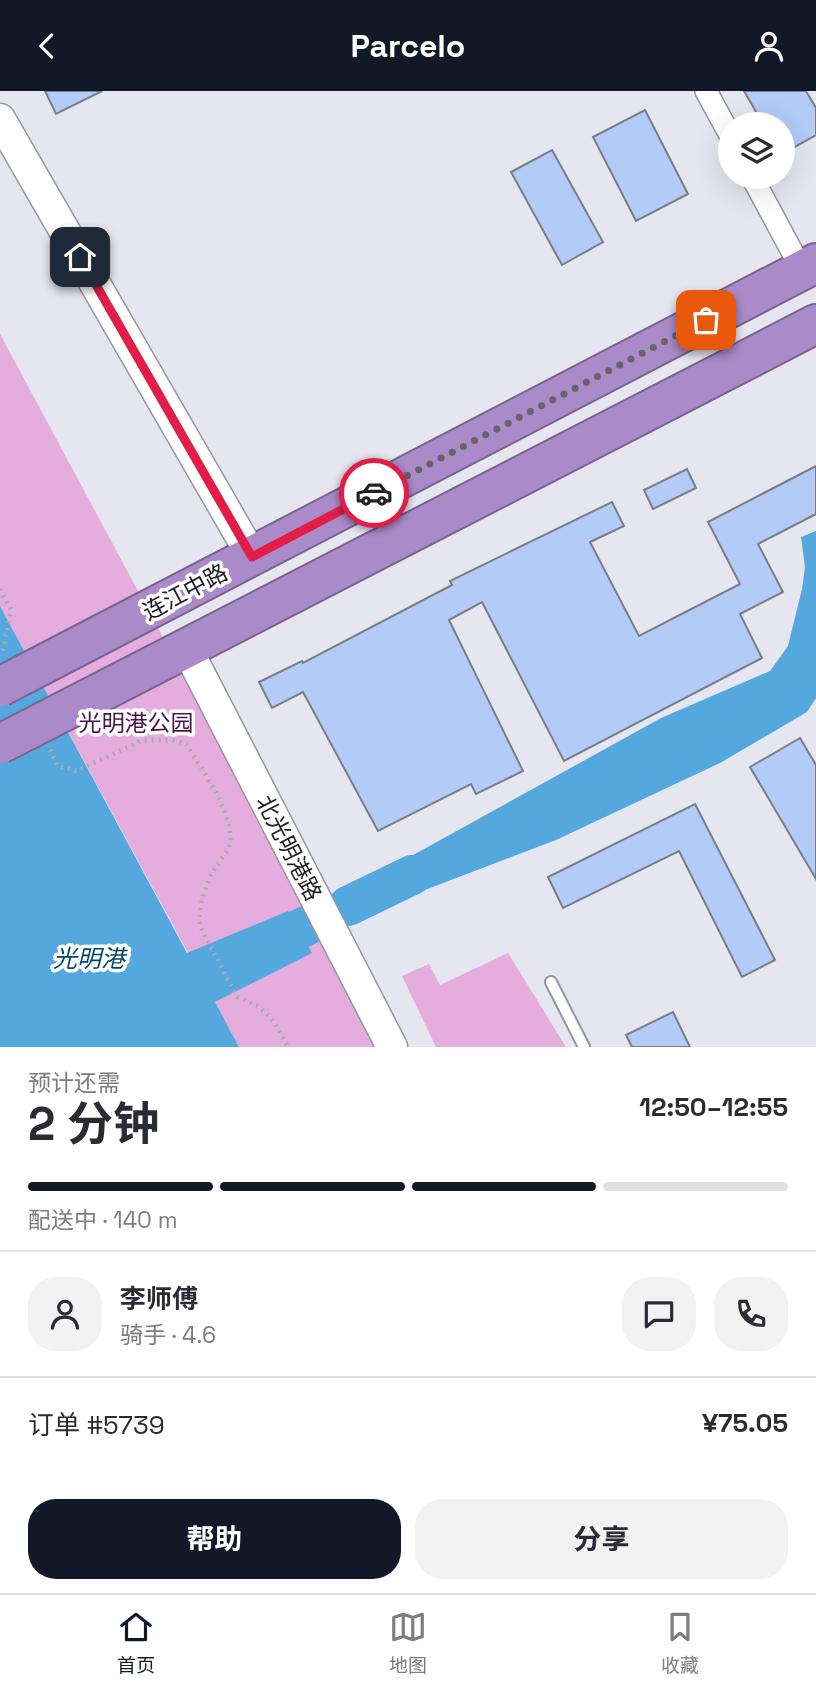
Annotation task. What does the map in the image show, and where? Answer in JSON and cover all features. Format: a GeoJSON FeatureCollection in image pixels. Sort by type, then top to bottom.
{"type":"FeatureCollection","features":[{"type":"Feature","properties":{"kind":"highway","name":"连江中路"},"geometry":{"type":"LineString","coordinates":[[9,676],[252,557],[809,267]]}},
{"type":"Feature","properties":{"kind":"highway"},"geometry":{"type":"LineString","coordinates":[[0,744],[44,731],[187,649],[816,324]]}},
{"type":"Feature","properties":{"kind":"street"},"geometry":{"type":"LineString","coordinates":[[706,91],[718,113]]}},
{"type":"Feature","properties":{"kind":"street"},"geometry":{"type":"LineString","coordinates":[[0,119],[252,557]]}},
{"type":"Feature","properties":{"kind":"street"},"geometry":{"type":"LineString","coordinates":[[760,189],[809,267]]}},
{"type":"Feature","properties":{"kind":"street","name":"北光明港路"},"geometry":{"type":"LineString","coordinates":[[187,649],[392,1047]]}},
{"type":"Feature","properties":{"kind":"lane"},"geometry":{"type":"LineString","coordinates":[[551,982],[584,1047]]}},
{"type":"Feature","properties":{"kind":"path"},"geometry":{"type":"LineString","coordinates":[[0,589],[10,610],[1,653],[9,676]]}},
{"type":"Feature","properties":{"kind":"path"},"geometry":{"type":"LineString","coordinates":[[44,731],[58,766],[76,771],[143,740],[172,740],[186,744],[212,786],[230,827],[229,846],[204,893],[199,916],[200,926],[237,997],[272,1017],[288,1047]]}},
{"type":"Feature","properties":{"kind":"green space","name":"光明港公园"},"geometry":{"type":"Polygon","coordinates":[[[0,334],[380,1047],[239,1047],[0,606],[0,334]]]}},
{"type":"Feature","properties":{"kind":"green space"},"geometry":{"type":"Polygon","coordinates":[[[508,953],[566,1047],[436,1047],[402,976],[429,964],[440,985],[508,953]]]}},
{"type":"Feature","properties":{"kind":"water"},"geometry":{"type":"Polygon","coordinates":[[[816,531],[816,698],[807,712],[720,763],[556,840],[383,906],[363,898],[368,880],[661,718],[770,671],[788,646],[802,589],[805,567],[801,537],[816,531]]]}},
{"type":"Feature","properties":{"kind":"water","name":"光明港"},"geometry":{"type":"Polygon","coordinates":[[[0,606],[187,953],[288,911],[312,953],[215,1002],[239,1047],[0,1047],[0,606]]]}},
{"type":"Feature","properties":{"kind":"building"},"geometry":{"type":"Polygon","coordinates":[[[45,91],[102,91],[56,114],[45,91]]]}},
{"type":"Feature","properties":{"kind":"building"},"geometry":{"type":"Polygon","coordinates":[[[744,91],[806,91],[816,108],[816,135],[795,147],[795,112],[756,112],[744,91]]]}},
{"type":"Feature","properties":{"kind":"building"},"geometry":{"type":"Polygon","coordinates":[[[645,110],[688,194],[636,221],[593,137],[645,110]]]}},
{"type":"Feature","properties":{"kind":"building"},"geometry":{"type":"Polygon","coordinates":[[[552,150],[603,242],[562,265],[511,172],[552,150]]]}},
{"type":"Feature","properties":{"kind":"building"},"geometry":{"type":"Polygon","coordinates":[[[816,466],[816,514],[758,544],[783,592],[740,614],[762,658],[564,761],[482,602],[449,620],[523,771],[476,794],[471,784],[378,831],[303,692],[272,708],[259,682],[302,661],[303,663],[452,585],[450,581],[612,502],[624,526],[590,542],[639,636],[740,584],[708,522],[816,466]]]}},
{"type":"Feature","properties":{"kind":"building"},"geometry":{"type":"Polygon","coordinates":[[[687,469],[696,488],[653,509],[644,490],[687,469]]]}},
{"type":"Feature","properties":{"kind":"building"},"geometry":{"type":"Polygon","coordinates":[[[800,738],[816,765],[816,879],[750,767],[800,738]]]}},
{"type":"Feature","properties":{"kind":"building"},"geometry":{"type":"Polygon","coordinates":[[[695,804],[775,960],[742,977],[679,851],[563,908],[548,877],[695,804]]]}},
{"type":"Feature","properties":{"kind":"building"},"geometry":{"type":"Polygon","coordinates":[[[673,1012],[690,1047],[632,1047],[626,1035],[673,1012]]]}},
{"type":"Feature","properties":{"kind":"waterway"},"geometry":{"type":"LineString","coordinates":[[348,906],[412,875]]}},
{"type":"Feature","properties":{"kind":"waterway"},"geometry":{"type":"LineString","coordinates":[[248,952],[306,926]]}},
{"type":"Feature","properties":{"kind":"way so far"},"geometry":{"type":"LineString","coordinates":[[374,493],[706,320]]}},
{"type":"Feature","properties":{"kind":"route"},"geometry":{"type":"LineString","coordinates":[[80,257],[252,557],[374,493]]}}]}
